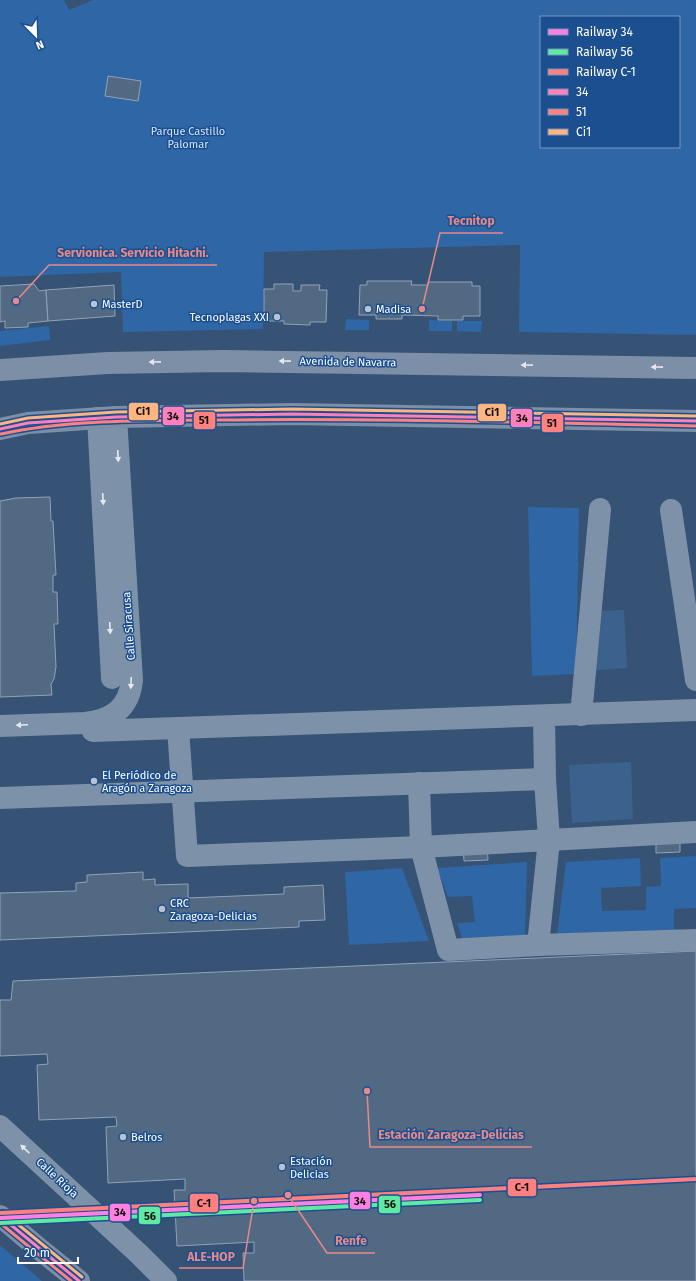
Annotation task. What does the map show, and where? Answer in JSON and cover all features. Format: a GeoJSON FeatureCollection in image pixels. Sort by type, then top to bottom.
{"type":"FeatureCollection","features":[{"type":"Feature","properties":{"kind":"main road","name":"Avenida de Navarra"},"geometry":{"type":"LineString","coordinates":[[0,370],[108,363],[223,361],[696,368]]}},
{"type":"Feature","properties":{"kind":"main road"},"geometry":{"type":"LineString","coordinates":[[0,429],[28,423],[107,417],[292,414],[696,421]]}},
{"type":"Feature","properties":{"kind":"main road"},"geometry":{"type":"LineString","coordinates":[[0,1216],[79,1281]]}},
{"type":"Feature","properties":{"kind":"street"},"geometry":{"type":"LineString","coordinates":[[107,417],[112,678]]}},
{"type":"Feature","properties":{"kind":"street","name":"Calle Siracusa"},"geometry":{"type":"LineString","coordinates":[[0,726],[85,723],[98,721],[109,717],[120,709],[126,702],[131,691],[132,680],[107,417]]}},
{"type":"Feature","properties":{"kind":"street"},"geometry":{"type":"LineString","coordinates":[[581,715],[600,509]]}},
{"type":"Feature","properties":{"kind":"street"},"geometry":{"type":"LineString","coordinates":[[671,510],[696,680]]}},
{"type":"Feature","properties":{"kind":"street"},"geometry":{"type":"LineString","coordinates":[[93,731],[696,710]]}},
{"type":"Feature","properties":{"kind":"street"},"geometry":{"type":"LineString","coordinates":[[538,945],[549,840],[545,779],[544,716]]}},
{"type":"Feature","properties":{"kind":"street"},"geometry":{"type":"LineString","coordinates":[[178,728],[187,856],[421,847],[696,832]]}},
{"type":"Feature","properties":{"kind":"street"},"geometry":{"type":"LineString","coordinates":[[0,798],[545,779]]}},
{"type":"Feature","properties":{"kind":"street"},"geometry":{"type":"LineString","coordinates":[[419,783],[421,847],[448,950],[538,945],[696,940]]}},
{"type":"Feature","properties":{"kind":"street","name":"Calle Rioja"},"geometry":{"type":"LineString","coordinates":[[0,1126],[139,1254],[166,1281]]}},
{"type":"Feature","properties":{"kind":"green space","name":"Parque Castillo Palomar"},"geometry":{"type":"Polygon","coordinates":[[[0,0],[64,0],[69,10],[93,0],[696,0],[696,335],[519,332],[520,245],[264,252],[263,329],[123,332],[121,272],[0,277],[0,0]]]}},
{"type":"Feature","properties":{"kind":"green space"},"geometry":{"type":"Polygon","coordinates":[[[346,319],[369,320],[369,330],[345,330],[346,319]]]}},
{"type":"Feature","properties":{"kind":"green space"},"geometry":{"type":"Polygon","coordinates":[[[429,320],[452,321],[452,331],[429,331],[429,320]]]}},
{"type":"Feature","properties":{"kind":"green space"},"geometry":{"type":"Polygon","coordinates":[[[457,321],[482,321],[481,332],[457,331],[457,321]]]}},
{"type":"Feature","properties":{"kind":"green space"},"geometry":{"type":"Polygon","coordinates":[[[49,326],[50,340],[0,346],[0,331],[49,326]]]}},
{"type":"Feature","properties":{"kind":"green space"},"geometry":{"type":"Polygon","coordinates":[[[528,507],[579,508],[576,674],[532,676],[528,507]]]}},
{"type":"Feature","properties":{"kind":"green space"},"geometry":{"type":"Polygon","coordinates":[[[696,856],[696,908],[674,909],[674,930],[557,935],[566,862],[640,858],[641,886],[601,888],[602,911],[646,910],[646,887],[661,886],[660,858],[696,856]]]}},
{"type":"Feature","properties":{"kind":"green space"},"geometry":{"type":"Polygon","coordinates":[[[527,862],[525,937],[463,940],[457,923],[475,922],[472,896],[448,897],[437,868],[527,862]]]}},
{"type":"Feature","properties":{"kind":"green space"},"geometry":{"type":"Polygon","coordinates":[[[402,868],[429,941],[349,945],[345,872],[402,868]]]}},
{"type":"Feature","properties":{"kind":"green space"},"geometry":{"type":"Polygon","coordinates":[[[0,1245],[42,1281],[0,1281],[0,1245]]]}},
{"type":"Feature","properties":{"kind":"shaded area"},"geometry":{"type":"Polygon","coordinates":[[[624,610],[627,668],[586,671],[594,611],[624,610]]]}},
{"type":"Feature","properties":{"kind":"shaded area"},"geometry":{"type":"Polygon","coordinates":[[[631,762],[633,819],[572,823],[569,765],[631,762]]]}},
{"type":"Feature","properties":{"kind":"building"},"geometry":{"type":"Polygon","coordinates":[[[108,76],[141,81],[138,101],[105,96],[108,76]]]}},
{"type":"Feature","properties":{"kind":"building"},"geometry":{"type":"Polygon","coordinates":[[[367,281],[412,281],[411,285],[428,285],[428,282],[472,282],[472,286],[480,286],[480,316],[463,316],[463,320],[438,320],[438,316],[402,315],[402,319],[376,319],[376,315],[359,315],[360,285],[367,285],[367,281]]]}},
{"type":"Feature","properties":{"kind":"building"},"geometry":{"type":"Polygon","coordinates":[[[34,284],[39,291],[46,290],[48,321],[28,323],[28,327],[5,328],[5,321],[0,322],[0,286],[34,284]]]}},
{"type":"Feature","properties":{"kind":"building"},"geometry":{"type":"Polygon","coordinates":[[[274,284],[293,284],[293,291],[301,291],[301,285],[320,285],[319,290],[327,290],[326,322],[310,322],[310,325],[284,324],[284,321],[264,321],[264,289],[274,289],[274,284]]]}},
{"type":"Feature","properties":{"kind":"building"},"geometry":{"type":"Polygon","coordinates":[[[114,285],[115,316],[48,321],[46,290],[114,285]]]}},
{"type":"Feature","properties":{"kind":"building"},"geometry":{"type":"Polygon","coordinates":[[[50,497],[56,575],[53,575],[53,592],[57,592],[58,624],[54,624],[56,667],[54,679],[51,684],[52,695],[0,697],[0,501],[16,498],[50,497]]]}},
{"type":"Feature","properties":{"kind":"building"},"geometry":{"type":"Polygon","coordinates":[[[680,837],[680,852],[656,853],[656,838],[680,837]]]}},
{"type":"Feature","properties":{"kind":"building"},"geometry":{"type":"Polygon","coordinates":[[[487,845],[488,860],[464,861],[463,846],[487,845]]]}},
{"type":"Feature","properties":{"kind":"building","name":"CRC Zaragoza-Delicias"},"geometry":{"type":"Polygon","coordinates":[[[143,872],[143,880],[155,879],[155,885],[188,884],[188,898],[284,894],[284,887],[323,885],[325,920],[299,921],[299,927],[0,940],[0,893],[76,891],[76,883],[87,882],[87,875],[143,872]]]}},
{"type":"Feature","properties":{"kind":"building"},"geometry":{"type":"Polygon","coordinates":[[[696,951],[696,1281],[244,1281],[243,1253],[254,1253],[254,1242],[177,1246],[174,1190],[185,1190],[185,1179],[108,1183],[106,1127],[117,1126],[116,1117],[39,1120],[37,1065],[48,1064],[47,1054],[0,1056],[0,1000],[11,1000],[13,981],[696,951]]]}},
{"type":"Feature","properties":{"kind":"rail line","name":"C-1"},"geometry":{"type":"LineString","coordinates":[[0,1213],[696,1179]]}},
{"type":"Feature","properties":{"kind":"rail line","name":"34"},"geometry":{"type":"LineString","coordinates":[[0,1218],[480,1195]]}},
{"type":"Feature","properties":{"kind":"rail line","name":"56"},"geometry":{"type":"LineString","coordinates":[[0,1223],[480,1200]]}},
{"type":"Feature","properties":{"kind":"transit line","name":"Ci1"},"geometry":{"type":"LineString","coordinates":[[0,424],[28,418],[116,412],[292,409],[696,416]]}},
{"type":"Feature","properties":{"kind":"transit line","name":"34"},"geometry":{"type":"LineString","coordinates":[[0,429],[28,423],[116,417],[292,414],[696,421]]}},
{"type":"Feature","properties":{"kind":"transit line","name":"51"},"geometry":{"type":"LineString","coordinates":[[1,434],[28,429],[82,423],[166,420],[399,420],[696,426]]}},
{"type":"Feature","properties":{"kind":"transit line","name":"Ci1"},"geometry":{"type":"LineString","coordinates":[[3,1212],[82,1277]]}},
{"type":"Feature","properties":{"kind":"transit line","name":"34"},"geometry":{"type":"LineString","coordinates":[[0,1216],[79,1281]]}},
{"type":"Feature","properties":{"kind":"transit line","name":"51"},"geometry":{"type":"LineString","coordinates":[[0,1223],[71,1281]]}},
{"type":"Feature","properties":{"kind":"place","name":"Servionica. Servicio Hitachi."},"geometry":{"type":"Point","coordinates":[16,301]}},
{"type":"Feature","properties":{"kind":"place","name":"MasterD"},"geometry":{"type":"Point","coordinates":[94,304]}},
{"type":"Feature","properties":{"kind":"place","name":"Madisa"},"geometry":{"type":"Point","coordinates":[368,309]}},
{"type":"Feature","properties":{"kind":"place","name":"Tecnitop"},"geometry":{"type":"Point","coordinates":[422,309]}},
{"type":"Feature","properties":{"kind":"place","name":"Tecnoplagas XXI"},"geometry":{"type":"Point","coordinates":[277,317]}},
{"type":"Feature","properties":{"kind":"place","name":"El Periódico de Aragón a Zaragoza"},"geometry":{"type":"Point","coordinates":[94,781]}},
{"type":"Feature","properties":{"kind":"place","name":"CRC Zaragoza-Delicias"},"geometry":{"type":"Point","coordinates":[162,909]}},
{"type":"Feature","properties":{"kind":"place","name":"Estación Zaragoza-Delicias"},"geometry":{"type":"Point","coordinates":[367,1091]}},
{"type":"Feature","properties":{"kind":"place","name":"Belros"},"geometry":{"type":"Point","coordinates":[123,1137]}},
{"type":"Feature","properties":{"kind":"place","name":"Estación Delicias"},"geometry":{"type":"Point","coordinates":[282,1167]}},
{"type":"Feature","properties":{"kind":"place","name":"Renfe"},"geometry":{"type":"Point","coordinates":[288,1195]}},
{"type":"Feature","properties":{"kind":"place","name":"ALE-HOP"},"geometry":{"type":"Point","coordinates":[254,1201]}}]}
